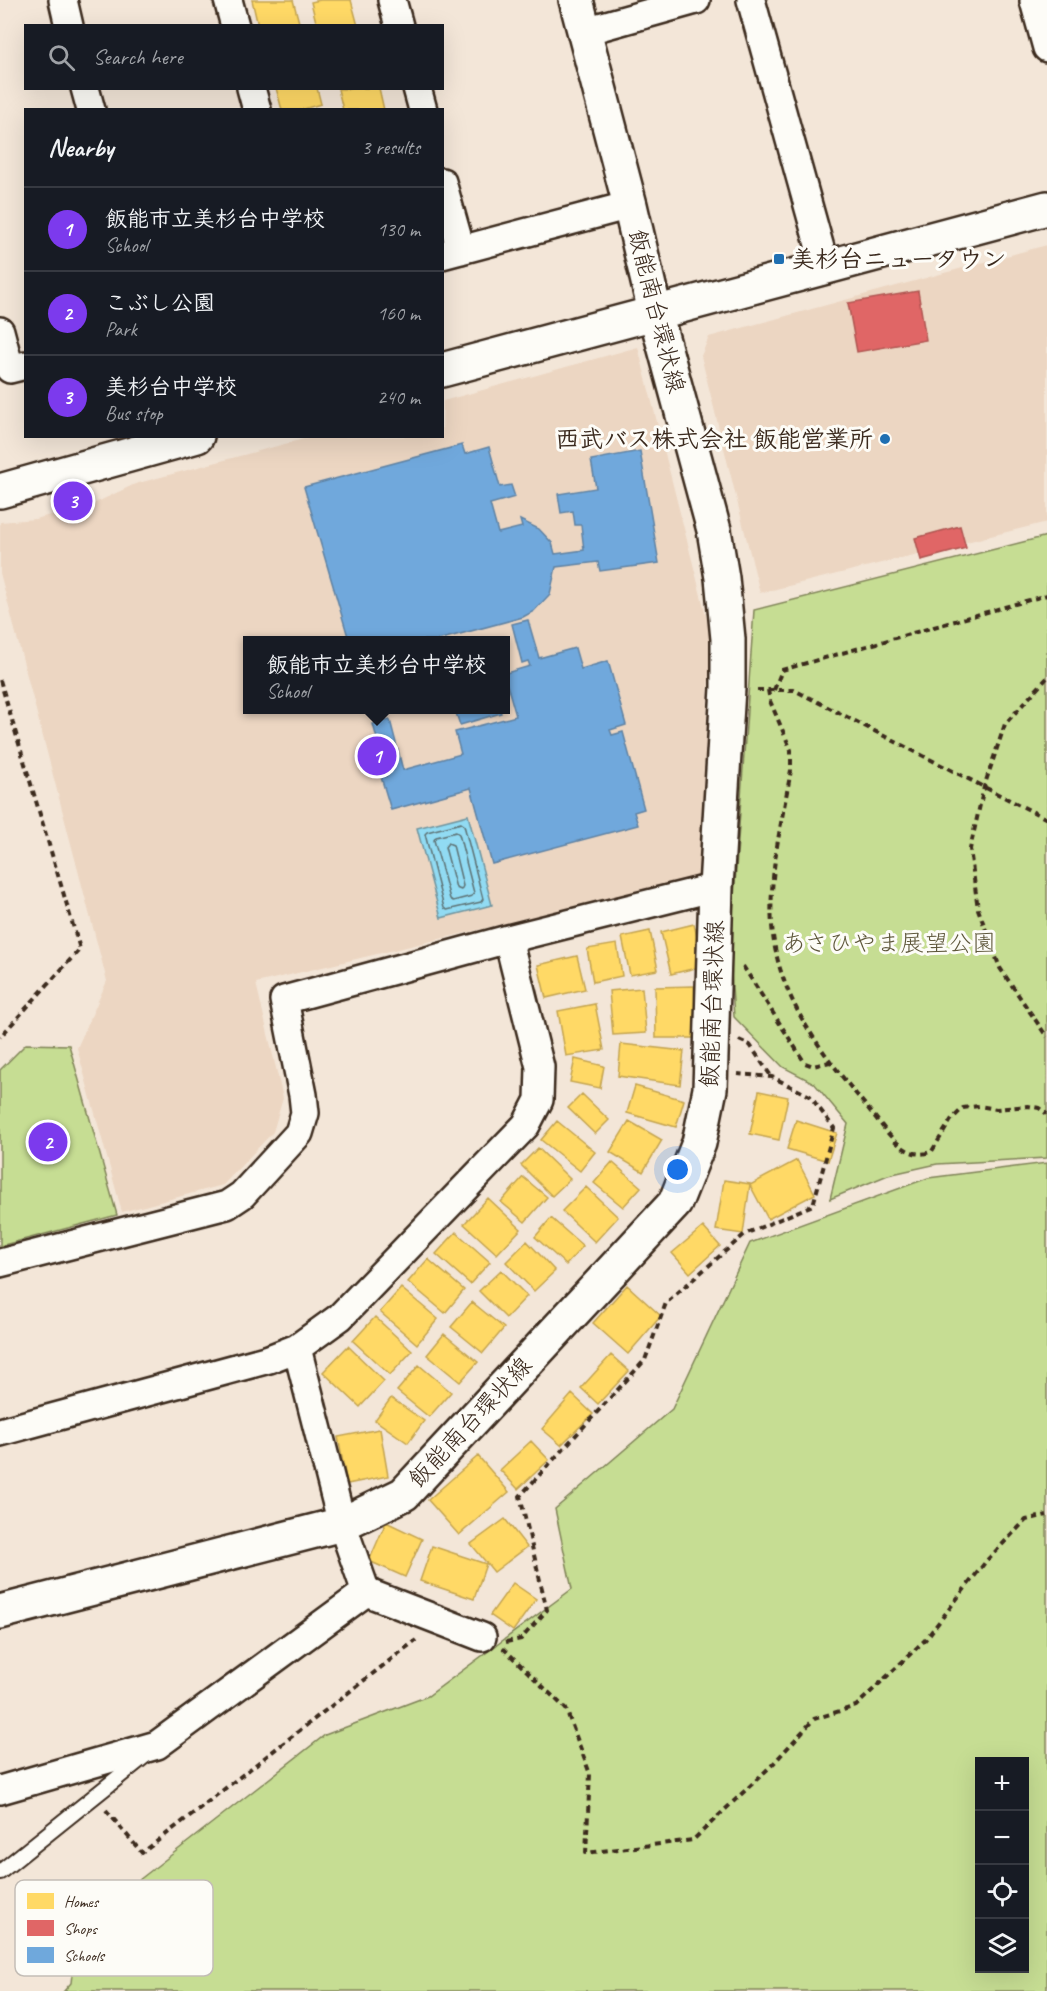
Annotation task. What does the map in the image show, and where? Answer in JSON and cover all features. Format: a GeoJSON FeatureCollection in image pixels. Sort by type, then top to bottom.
{"type":"FeatureCollection","features":[{"type":"Feature","properties":{"kind":"street"},"geometry":{"type":"LineString","coordinates":[[63,0],[69,24]]}},
{"type":"Feature","properties":{"kind":"street"},"geometry":{"type":"LineString","coordinates":[[228,0],[234,24]]}},
{"type":"Feature","properties":{"kind":"street"},"geometry":{"type":"LineString","coordinates":[[393,0],[399,24]]}},
{"type":"Feature","properties":{"kind":"street","name":"飯能南台環状線"},"geometry":{"type":"LineString","coordinates":[[0,1612],[342,1524],[404,1494],[675,1203],[699,1143],[710,1089],[716,886],[728,688],[728,639],[722,578],[714,530],[576,0]]}},
{"type":"Feature","properties":{"kind":"street"},"geometry":{"type":"LineString","coordinates":[[585,31],[696,0]]}},
{"type":"Feature","properties":{"kind":"street"},"geometry":{"type":"LineString","coordinates":[[751,0],[825,266]]}},
{"type":"Feature","properties":{"kind":"street"},"geometry":{"type":"LineString","coordinates":[[1037,0],[1034,1],[1047,48]]}},
{"type":"Feature","properties":{"kind":"street"},"geometry":{"type":"LineString","coordinates":[[86,90],[91,108]]}},
{"type":"Feature","properties":{"kind":"street"},"geometry":{"type":"LineString","coordinates":[[252,90],[256,108]]}},
{"type":"Feature","properties":{"kind":"street"},"geometry":{"type":"LineString","coordinates":[[418,90],[422,108]]}},
{"type":"Feature","properties":{"kind":"street"},"geometry":{"type":"LineString","coordinates":[[444,196],[452,252],[630,205]]}},
{"type":"Feature","properties":{"kind":"street"},"geometry":{"type":"LineString","coordinates":[[444,369],[1047,208]]}},
{"type":"Feature","properties":{"kind":"street"},"geometry":{"type":"LineString","coordinates":[[0,331],[10,369],[24,366]]}},
{"type":"Feature","properties":{"kind":"street"},"geometry":{"type":"LineString","coordinates":[[0,491],[190,438]]}},
{"type":"Feature","properties":{"kind":"street"},"geometry":{"type":"LineString","coordinates":[[0,1263],[228,1205],[242,1195],[299,1133],[305,1113],[284,1000],[508,939],[716,886]]}},
{"type":"Feature","properties":{"kind":"street"},"geometry":{"type":"LineString","coordinates":[[0,1432],[269,1359],[297,1348],[340,1317],[526,1125],[539,1100],[540,1067],[508,939]]}},
{"type":"Feature","properties":{"kind":"street"},"geometry":{"type":"LineString","coordinates":[[297,1348],[342,1524],[366,1592],[482,1637]]}},
{"type":"Feature","properties":{"kind":"street"},"geometry":{"type":"LineString","coordinates":[[0,1790],[158,1745],[366,1592]]}},
{"type":"Feature","properties":{"kind":"lane"},"geometry":{"type":"LineString","coordinates":[[0,1872],[158,1745]]}},
{"type":"Feature","properties":{"kind":"path"},"geometry":{"type":"LineString","coordinates":[[1047,595],[782,670],[774,690],[794,690],[1047,819]]}},
{"type":"Feature","properties":{"kind":"path"},"geometry":{"type":"LineString","coordinates":[[1047,678],[1005,724],[984,787],[970,849],[978,909],[1000,968],[1047,1037]]}},
{"type":"Feature","properties":{"kind":"path"},"geometry":{"type":"LineString","coordinates":[[0,680],[80,949],[0,1037]]}},
{"type":"Feature","properties":{"kind":"path"},"geometry":{"type":"LineString","coordinates":[[768,690],[790,750],[790,770],[771,892],[772,926],[776,955],[783,980],[797,1013],[830,1062],[895,1141],[909,1151],[918,1154],[932,1151],[951,1120],[963,1108],[979,1106],[996,1109],[1028,1106],[1039,1108],[1047,1114]]}},
{"type":"Feature","properties":{"kind":"path"},"geometry":{"type":"LineString","coordinates":[[715,962],[741,962],[805,1063],[813,1066],[830,1062]]}},
{"type":"Feature","properties":{"kind":"path"},"geometry":{"type":"LineString","coordinates":[[712,1039],[736,1039],[750,1045],[771,1077]]}},
{"type":"Feature","properties":{"kind":"path"},"geometry":{"type":"LineString","coordinates":[[711,1072],[771,1077],[810,1096],[834,1128],[813,1205],[745,1234],[666,1303],[645,1360],[520,1496],[547,1610],[521,1639],[498,1644],[566,1709],[590,1774],[586,1853],[693,1840],[772,1765],[814,1719],[856,1706],[925,1640],[987,1560],[1018,1528],[1026,1520],[1047,1515]]}},
{"type":"Feature","properties":{"kind":"path"},"geometry":{"type":"LineString","coordinates":[[95,1796],[142,1853],[441,1621]]}},
{"type":"Feature","properties":{"kind":"shaded area","name":"西武バス株式会社 飯能営業所"},"geometry":{"type":"Polygon","coordinates":[[[1047,245],[1047,522],[760,593],[701,356],[709,337],[1047,245]]]}},
{"type":"Feature","properties":{"kind":"shaded area"},"geometry":{"type":"Polygon","coordinates":[[[638,347],[711,635],[699,877],[256,983],[283,1098],[273,1132],[223,1185],[122,1212],[77,1048],[107,981],[0,573],[0,522],[35,519],[93,504],[135,484],[307,438],[444,438],[444,401],[638,347]]]}},
{"type":"Feature","properties":{"kind":"green space","name":"あさひやま展望公園"},"geometry":{"type":"Polygon","coordinates":[[[1047,536],[1047,1158],[937,1164],[888,1175],[830,1199],[848,1124],[814,1083],[783,1067],[734,1017],[730,956],[754,610],[1047,536]]]}},
{"type":"Feature","properties":{"kind":"green space"},"geometry":{"type":"Polygon","coordinates":[[[26,1044],[69,1045],[117,1215],[0,1246],[0,1070],[26,1044]]]}},
{"type":"Feature","properties":{"kind":"green space"},"geometry":{"type":"Polygon","coordinates":[[[1047,1163],[1047,1991],[64,1991],[71,1983],[72,1976],[213,1976],[213,1880],[139,1880],[325,1735],[428,1696],[572,1589],[555,1509],[672,1409],[750,1243],[928,1178],[1047,1163]]]}},
{"type":"Feature","properties":{"kind":"water"},"geometry":{"type":"Polygon","coordinates":[[[468,815],[492,905],[441,918],[417,828],[468,815]]]}},
{"type":"Feature","properties":{"kind":"building: Homes"},"geometry":{"type":"Polygon","coordinates":[[[252,0],[293,0],[299,24],[258,24],[252,0]]]}},
{"type":"Feature","properties":{"kind":"building: Homes"},"geometry":{"type":"Polygon","coordinates":[[[351,0],[357,24],[316,24],[311,2],[351,0]]]}},
{"type":"Feature","properties":{"kind":"building: Homes"},"geometry":{"type":"Polygon","coordinates":[[[277,90],[318,90],[321,104],[307,108],[281,108],[277,90]]]}},
{"type":"Feature","properties":{"kind":"building: Homes"},"geometry":{"type":"Polygon","coordinates":[[[338,90],[379,90],[384,108],[343,108],[338,90]]]}},
{"type":"Feature","properties":{"kind":"building: Homes"},"geometry":{"type":"Polygon","coordinates":[[[694,924],[704,966],[671,974],[661,932],[694,924]]]}},
{"type":"Feature","properties":{"kind":"building: Homes"},"geometry":{"type":"Polygon","coordinates":[[[650,931],[658,970],[630,975],[622,937],[650,931]]]}},
{"type":"Feature","properties":{"kind":"building: Homes"},"geometry":{"type":"Polygon","coordinates":[[[617,944],[622,976],[593,982],[587,949],[617,944]]]}},
{"type":"Feature","properties":{"kind":"building: Homes"},"geometry":{"type":"Polygon","coordinates":[[[577,956],[585,989],[546,998],[538,965],[577,956]]]}},
{"type":"Feature","properties":{"kind":"building: Homes"},"geometry":{"type":"Polygon","coordinates":[[[694,986],[696,1038],[656,1038],[655,987],[694,986]]]}},
{"type":"Feature","properties":{"kind":"building: Homes"},"geometry":{"type":"Polygon","coordinates":[[[642,988],[646,1033],[613,1035],[609,991],[642,988]]]}},
{"type":"Feature","properties":{"kind":"building: Homes"},"geometry":{"type":"Polygon","coordinates":[[[595,1004],[604,1050],[566,1056],[558,1011],[595,1004]]]}},
{"type":"Feature","properties":{"kind":"building: Homes"},"geometry":{"type":"Polygon","coordinates":[[[621,1044],[684,1051],[680,1085],[618,1076],[621,1044]]]}},
{"type":"Feature","properties":{"kind":"building: Homes"},"geometry":{"type":"Polygon","coordinates":[[[575,1059],[604,1066],[600,1088],[570,1082],[575,1059]]]}},
{"type":"Feature","properties":{"kind":"building: Homes"},"geometry":{"type":"Polygon","coordinates":[[[635,1086],[684,1100],[676,1127],[627,1113],[635,1086]]]}},
{"type":"Feature","properties":{"kind":"building: Homes"},"geometry":{"type":"Polygon","coordinates":[[[759,1091],[788,1097],[779,1140],[750,1134],[759,1091]]]}},
{"type":"Feature","properties":{"kind":"building: Homes"},"geometry":{"type":"Polygon","coordinates":[[[582,1094],[609,1120],[595,1134],[568,1108],[582,1094]]]}},
{"type":"Feature","properties":{"kind":"building: Homes"},"geometry":{"type":"Polygon","coordinates":[[[796,1120],[837,1133],[828,1161],[787,1149],[796,1120]]]}},
{"type":"Feature","properties":{"kind":"building: Homes"},"geometry":{"type":"Polygon","coordinates":[[[557,1121],[595,1152],[580,1171],[541,1140],[557,1121]]]}},
{"type":"Feature","properties":{"kind":"building: Homes"},"geometry":{"type":"Polygon","coordinates":[[[629,1121],[662,1140],[643,1172],[610,1152],[629,1121]]]}},
{"type":"Feature","properties":{"kind":"building: Homes"},"geometry":{"type":"Polygon","coordinates":[[[538,1148],[570,1179],[552,1196],[521,1165],[538,1148]]]}},
{"type":"Feature","properties":{"kind":"building: Homes"},"geometry":{"type":"Polygon","coordinates":[[[797,1160],[815,1194],[768,1219],[750,1185],[797,1160]]]}},
{"type":"Feature","properties":{"kind":"building: Homes"},"geometry":{"type":"Polygon","coordinates":[[[612,1162],[641,1187],[623,1207],[594,1183],[612,1162]]]}},
{"type":"Feature","properties":{"kind":"building: Homes"},"geometry":{"type":"Polygon","coordinates":[[[523,1177],[547,1197],[525,1222],[501,1202],[523,1177]]]}},
{"type":"Feature","properties":{"kind":"building: Homes"},"geometry":{"type":"Polygon","coordinates":[[[724,1180],[750,1184],[743,1234],[716,1230],[724,1180]]]}},
{"type":"Feature","properties":{"kind":"building: Homes"},"geometry":{"type":"Polygon","coordinates":[[[586,1187],[618,1217],[595,1242],[562,1211],[586,1187]]]}},
{"type":"Feature","properties":{"kind":"building: Homes"},"geometry":{"type":"Polygon","coordinates":[[[488,1198],[521,1229],[497,1254],[464,1224],[488,1198]]]}},
{"type":"Feature","properties":{"kind":"building: Homes"},"geometry":{"type":"Polygon","coordinates":[[[551,1218],[583,1246],[566,1265],[535,1237],[551,1218]]]}},
{"type":"Feature","properties":{"kind":"building: Homes"},"geometry":{"type":"Polygon","coordinates":[[[703,1227],[720,1246],[690,1273],[672,1253],[703,1227]]]}},
{"type":"Feature","properties":{"kind":"building: Homes"},"geometry":{"type":"Polygon","coordinates":[[[456,1232],[490,1262],[470,1284],[436,1254],[456,1232]]]}},
{"type":"Feature","properties":{"kind":"building: Homes"},"geometry":{"type":"Polygon","coordinates":[[[527,1241],[555,1271],[534,1291],[506,1262],[527,1241]]]}},
{"type":"Feature","properties":{"kind":"building: Homes"},"geometry":{"type":"Polygon","coordinates":[[[428,1259],[464,1290],[445,1313],[408,1282],[428,1259]]]}},
{"type":"Feature","properties":{"kind":"building: Homes"},"geometry":{"type":"Polygon","coordinates":[[[501,1270],[527,1296],[506,1318],[479,1291],[501,1270]]]}},
{"type":"Feature","properties":{"kind":"building: Homes"},"geometry":{"type":"Polygon","coordinates":[[[627,1285],[661,1316],[628,1354],[593,1323],[627,1285]]]}},
{"type":"Feature","properties":{"kind":"building: Homes"},"geometry":{"type":"Polygon","coordinates":[[[401,1288],[438,1319],[417,1344],[380,1312],[401,1288]]]}},
{"type":"Feature","properties":{"kind":"building: Homes"},"geometry":{"type":"Polygon","coordinates":[[[472,1302],[504,1328],[483,1353],[451,1327],[472,1302]]]}},
{"type":"Feature","properties":{"kind":"building: Homes"},"geometry":{"type":"Polygon","coordinates":[[[375,1317],[412,1351],[390,1375],[353,1341],[375,1317]]]}},
{"type":"Feature","properties":{"kind":"building: Homes"},"geometry":{"type":"Polygon","coordinates":[[[444,1334],[478,1362],[460,1382],[427,1355],[444,1334]]]}},
{"type":"Feature","properties":{"kind":"building: Homes"},"geometry":{"type":"Polygon","coordinates":[[[348,1346],[384,1381],[360,1407],[323,1372],[348,1346]]]}},
{"type":"Feature","properties":{"kind":"building: Homes"},"geometry":{"type":"Polygon","coordinates":[[[611,1355],[629,1371],[598,1404],[581,1388],[611,1355]]]}},
{"type":"Feature","properties":{"kind":"building: Homes"},"geometry":{"type":"Polygon","coordinates":[[[419,1365],[451,1392],[429,1417],[397,1391],[419,1365]]]}},
{"type":"Feature","properties":{"kind":"building: Homes"},"geometry":{"type":"Polygon","coordinates":[[[572,1394],[593,1414],[561,1445],[542,1429],[572,1394]]]}},
{"type":"Feature","properties":{"kind":"building: Homes"},"geometry":{"type":"Polygon","coordinates":[[[391,1398],[424,1421],[408,1443],[375,1420],[391,1398]]]}},
{"type":"Feature","properties":{"kind":"building: Homes"},"geometry":{"type":"Polygon","coordinates":[[[380,1429],[388,1476],[347,1484],[338,1437],[380,1429]]]}},
{"type":"Feature","properties":{"kind":"building: Homes"},"geometry":{"type":"Polygon","coordinates":[[[531,1441],[549,1460],[518,1489],[500,1470],[531,1441]]]}},
{"type":"Feature","properties":{"kind":"building: Homes"},"geometry":{"type":"Polygon","coordinates":[[[478,1456],[509,1492],[459,1535],[428,1500],[478,1456]]]}},
{"type":"Feature","properties":{"kind":"building: Homes"},"geometry":{"type":"Polygon","coordinates":[[[505,1519],[527,1547],[494,1572],[471,1544],[505,1519]]]}},
{"type":"Feature","properties":{"kind":"building: Homes"},"geometry":{"type":"Polygon","coordinates":[[[386,1522],[422,1539],[405,1577],[369,1561],[386,1522]]]}},
{"type":"Feature","properties":{"kind":"building: Homes"},"geometry":{"type":"Polygon","coordinates":[[[432,1546],[486,1564],[474,1599],[420,1581],[432,1546]]]}},
{"type":"Feature","properties":{"kind":"building: Homes"},"geometry":{"type":"Polygon","coordinates":[[[513,1583],[536,1599],[513,1631],[490,1615],[513,1583]]]}},
{"type":"Feature","properties":{"kind":"building: Shops"},"geometry":{"type":"Polygon","coordinates":[[[918,291],[926,340],[857,352],[848,303],[918,291]]]}},
{"type":"Feature","properties":{"kind":"building: Shops"},"geometry":{"type":"Polygon","coordinates":[[[960,526],[966,548],[921,560],[915,538],[960,526]]]}},
{"type":"Feature","properties":{"kind":"building: Schools"},"geometry":{"type":"Polygon","coordinates":[[[462,445],[465,454],[489,447],[500,487],[511,485],[515,497],[490,504],[498,533],[522,527],[520,520],[539,529],[552,543],[555,554],[584,550],[581,525],[575,525],[573,511],[561,513],[558,494],[596,488],[591,460],[640,451],[659,563],[600,571],[598,562],[556,567],[550,594],[534,611],[523,617],[453,636],[348,636],[304,487],[462,445]]]}},
{"type":"Feature","properties":{"kind":"building: Schools"},"geometry":{"type":"Polygon","coordinates":[[[528,620],[539,658],[575,648],[581,669],[608,661],[626,725],[610,730],[612,735],[623,732],[644,809],[634,812],[638,825],[492,864],[471,788],[391,810],[381,777],[387,776],[373,724],[390,720],[403,770],[461,754],[455,732],[516,716],[510,695],[510,672],[530,666],[528,661],[522,663],[512,624],[528,620]]]}},
{"type":"Feature","properties":{"kind":"building: Schools"},"geometry":{"type":"Polygon","coordinates":[[[456,714],[498,714],[460,725],[456,714]]]}},
{"type":"Feature","properties":{"kind":"place","name":"美杉台ニュータウン"},"geometry":{"type":"Point","coordinates":[779,259]}},
{"type":"Feature","properties":{"kind":"place","name":"西武バス株式会社 飯能営業所"},"geometry":{"type":"Point","coordinates":[885,439]}},
{"type":"Feature","properties":{"kind":"place","name":"美杉台中学校"},"geometry":{"type":"Point","coordinates":[73,501]}},
{"type":"Feature","properties":{"kind":"place","name":"飯能市立美杉台中学校"},"geometry":{"type":"Point","coordinates":[377,756]}},
{"type":"Feature","properties":{"kind":"place","name":"こぶし公園"},"geometry":{"type":"Point","coordinates":[48,1142]}}]}
